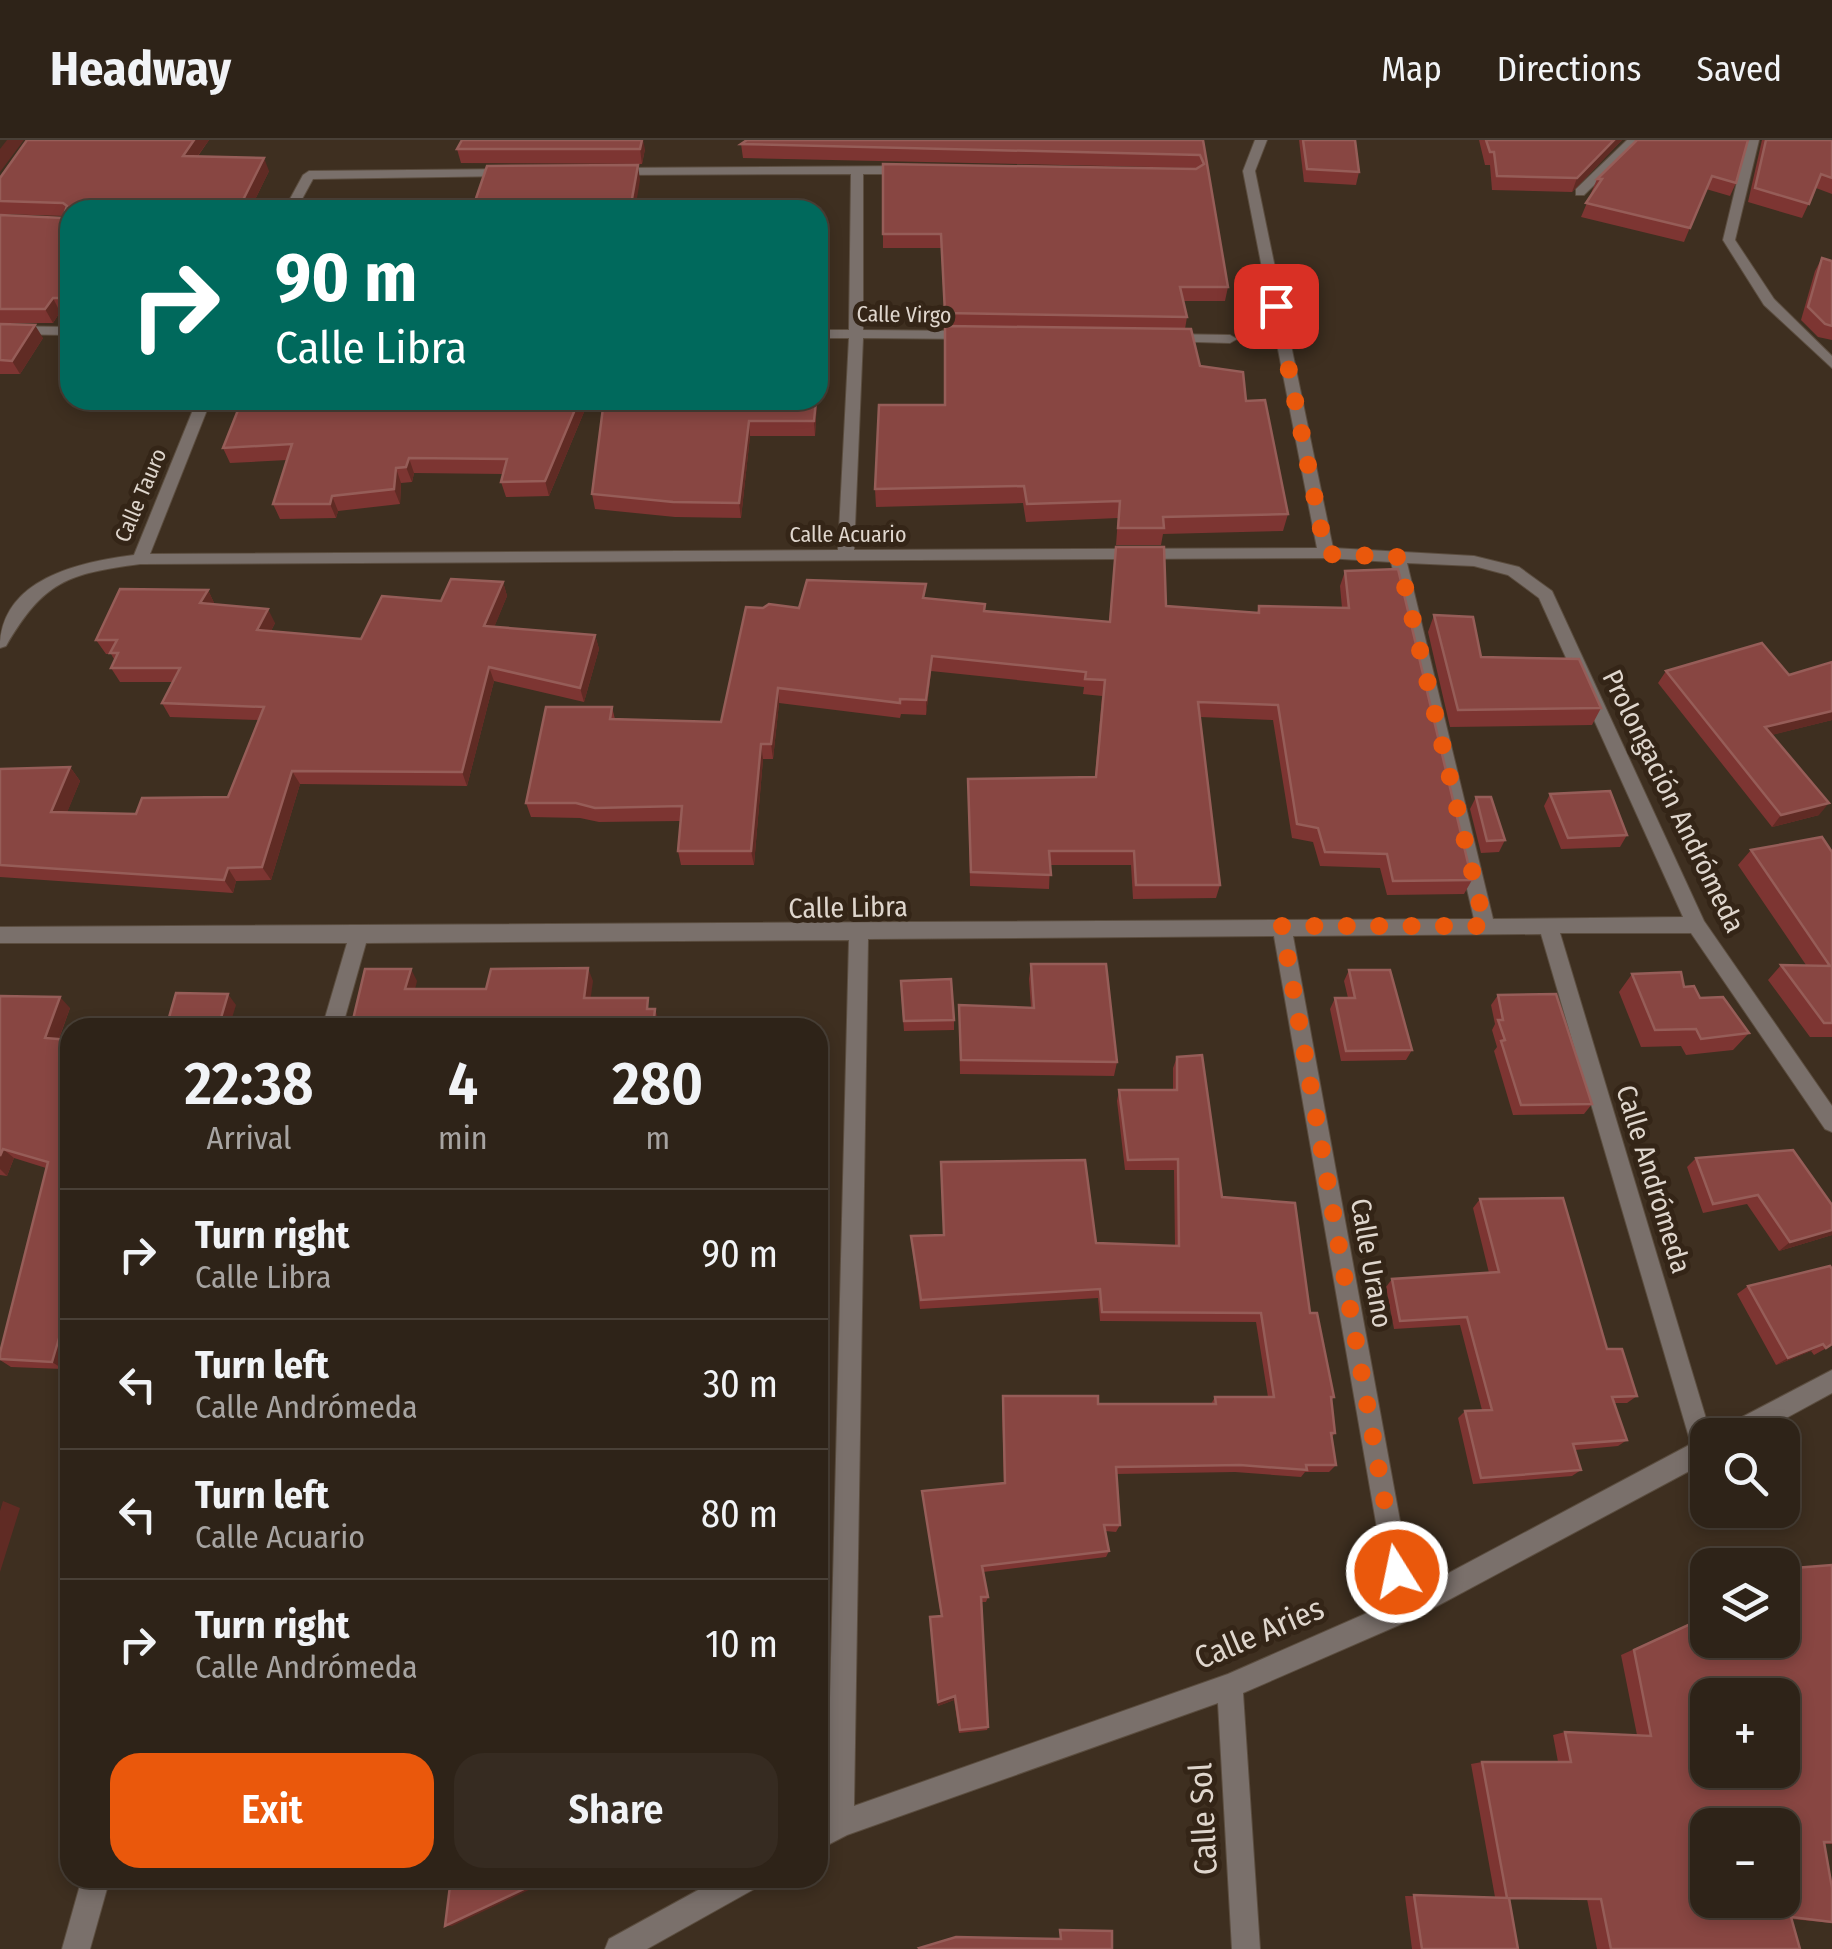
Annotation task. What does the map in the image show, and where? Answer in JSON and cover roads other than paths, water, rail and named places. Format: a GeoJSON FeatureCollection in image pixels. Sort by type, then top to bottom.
{"type":"FeatureCollection","features":[{"type":"Feature","properties":{"kind":"street"},"geometry":{"type":"LineString","coordinates":[[1261,140],[1249,172],[1326,554]]}},
{"type":"Feature","properties":{"kind":"street"},"geometry":{"type":"LineString","coordinates":[[1580,192],[1634,140]]}},
{"type":"Feature","properties":{"kind":"street"},"geometry":{"type":"LineString","coordinates":[[1753,140],[1728,240],[1770,302],[1832,364]]}},
{"type":"Feature","properties":{"kind":"street"},"geometry":{"type":"LineString","coordinates":[[846,556],[856,334],[857,170]]}},
{"type":"Feature","properties":{"kind":"street"},"geometry":{"type":"LineString","coordinates":[[602,172],[916,170]]}},
{"type":"Feature","properties":{"kind":"street"},"geometry":{"type":"LineString","coordinates":[[295,200],[309,175],[524,173]]}},
{"type":"Feature","properties":{"kind":"street"},"geometry":{"type":"LineString","coordinates":[[0,330],[60,331]]}},
{"type":"Feature","properties":{"kind":"street","name":"Calle Virgo"},"geometry":{"type":"LineString","coordinates":[[828,334],[994,336]]}},
{"type":"Feature","properties":{"kind":"street"},"geometry":{"type":"LineString","coordinates":[[1151,338],[1230,339]]}},
{"type":"Feature","properties":{"kind":"street","name":"Calle Tauro"},"geometry":{"type":"LineString","coordinates":[[0,642],[18,609],[44,584],[78,567],[140,559],[200,410]]}},
{"type":"Feature","properties":{"kind":"street","name":"Calle Acuario"},"geometry":{"type":"LineString","coordinates":[[140,559],[1326,554],[1474,561],[1513,571],[1546,595]]}},
{"type":"Feature","properties":{"kind":"street"},"geometry":{"type":"LineString","coordinates":[[1398,557],[1485,926]]}},
{"type":"Feature","properties":{"kind":"street","name":"Prolongación Andrómeda"},"geometry":{"type":"LineString","coordinates":[[1546,595],[1696,924],[1832,1123]]}},
{"type":"Feature","properties":{"kind":"street","name":"Calle Libra"},"geometry":{"type":"LineString","coordinates":[[0,935],[859,934],[1696,924]]}},
{"type":"Feature","properties":{"kind":"street","name":"Calle Urano"},"geometry":{"type":"LineString","coordinates":[[1282,926],[1404,1610]]}},
{"type":"Feature","properties":{"kind":"street","name":"Calle Andrómeda"},"geometry":{"type":"LineString","coordinates":[[1548,926],[1697,1418]]}},
{"type":"Feature","properties":{"kind":"street"},"geometry":{"type":"LineString","coordinates":[[829,1831],[859,934]]}},
{"type":"Feature","properties":{"kind":"street"},"geometry":{"type":"LineString","coordinates":[[335,1018],[358,936]]}},
{"type":"Feature","properties":{"kind":"street"},"geometry":{"type":"LineString","coordinates":[[1763,1418],[1832,1381]]}},
{"type":"Feature","properties":{"kind":"street","name":"Calle Aries"},"geometry":{"type":"LineString","coordinates":[[829,1831],[1230,1686],[1404,1610],[1690,1457]]}},
{"type":"Feature","properties":{"kind":"street","name":"Calle Sol"},"geometry":{"type":"LineString","coordinates":[[1230,1686],[1246,1949]]}},
{"type":"Feature","properties":{"kind":"street"},"geometry":{"type":"LineString","coordinates":[[76,1949],[93,1888]]}},
{"type":"Feature","properties":{"kind":"street"},"geometry":{"type":"LineString","coordinates":[[620,1949],[728,1888]]}}]}
